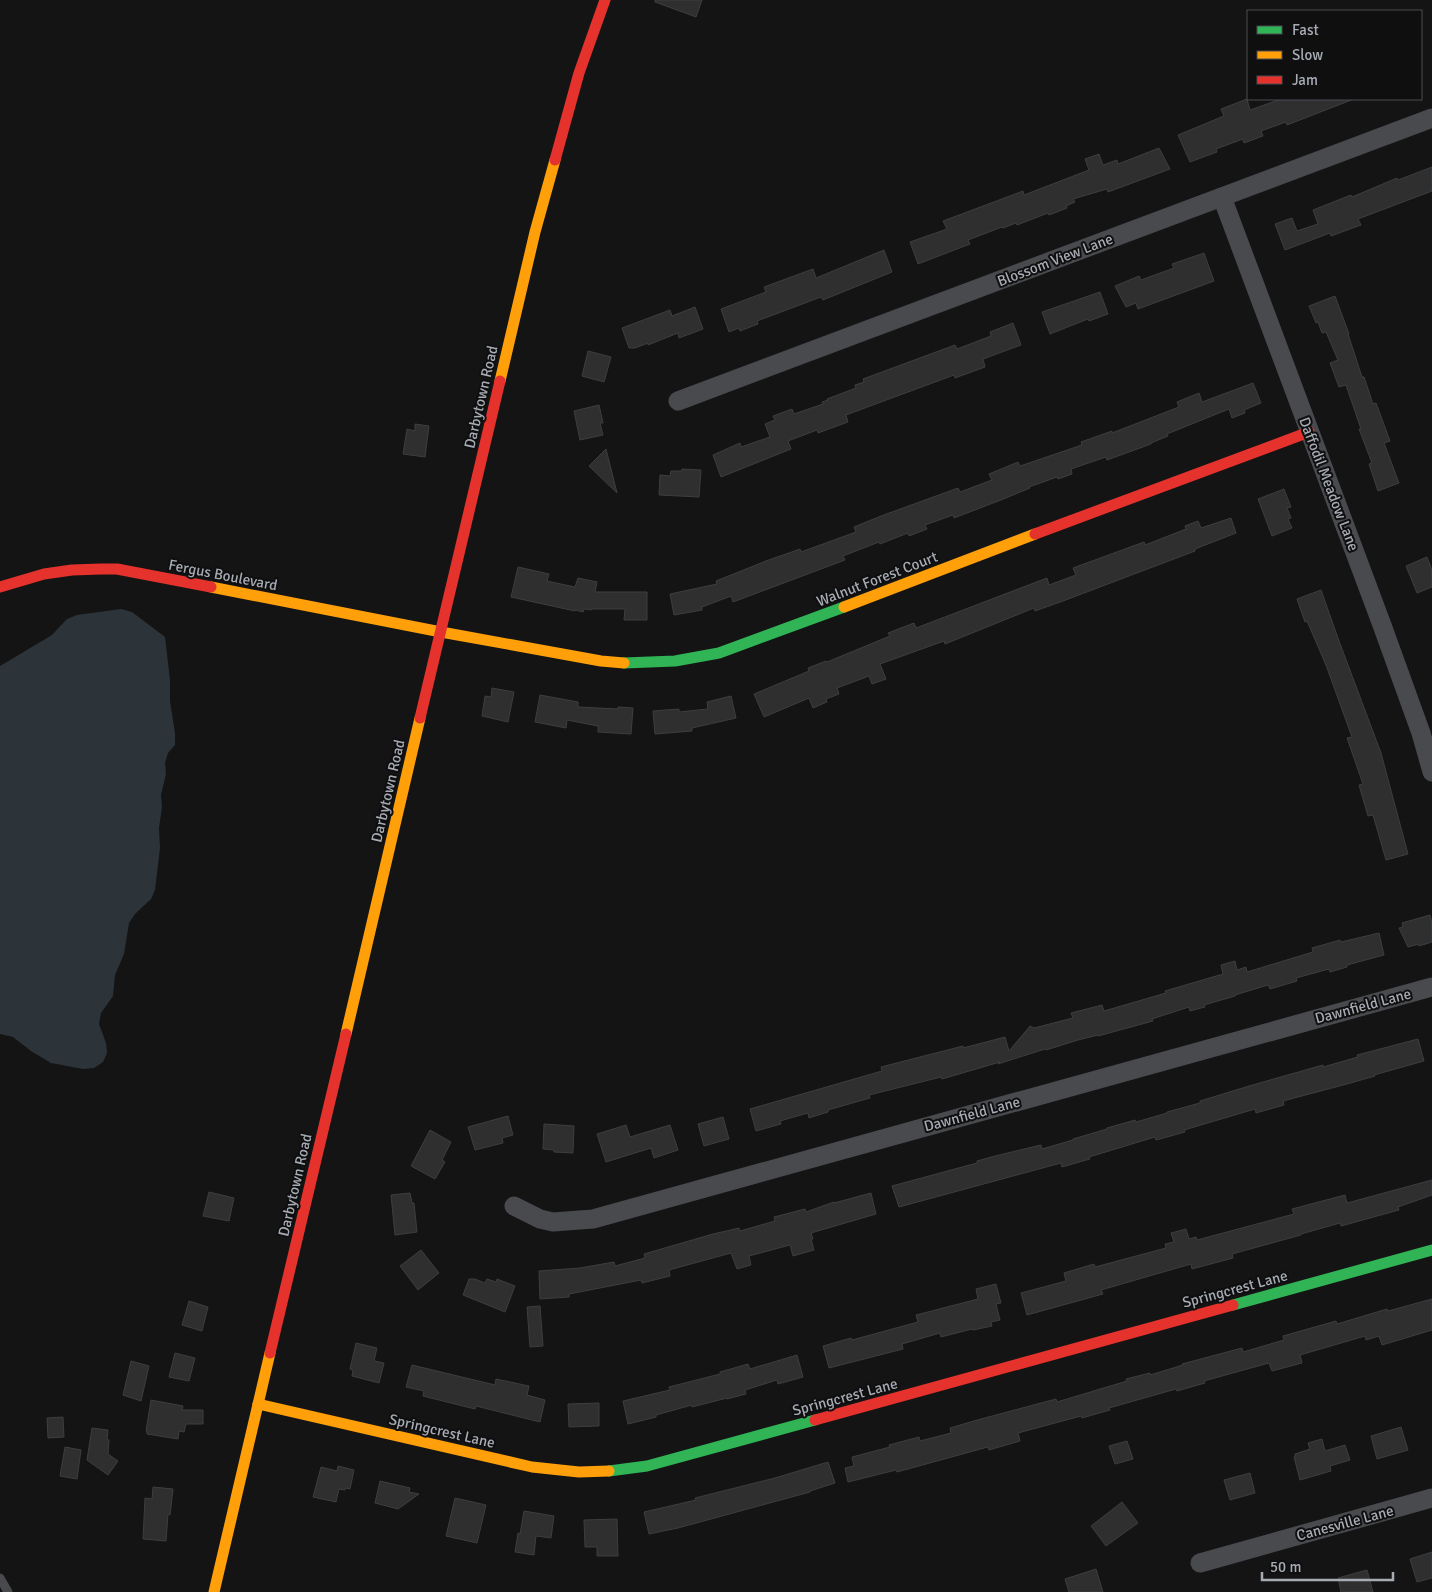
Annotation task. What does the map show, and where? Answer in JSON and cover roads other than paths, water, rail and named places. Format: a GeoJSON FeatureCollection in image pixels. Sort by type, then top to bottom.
{"type":"FeatureCollection","features":[{"type":"Feature","properties":{"kind":"street","name":"Darbytown Road"},"geometry":{"type":"LineString","coordinates":[[214,1592],[535,232],[579,73],[605,0]]}},
{"type":"Feature","properties":{"kind":"street","name":"Blossom View Lane"},"geometry":{"type":"LineString","coordinates":[[678,401],[1432,118]]}},
{"type":"Feature","properties":{"kind":"street","name":"Daffodil Meadow Lane"},"geometry":{"type":"LineString","coordinates":[[1222,197],[1382,625],[1427,732],[1432,772]]}},
{"type":"Feature","properties":{"kind":"street","name":"Walnut Forest Court"},"geometry":{"type":"LineString","coordinates":[[441,632],[624,663],[651,664],[698,658],[780,631],[1309,432]]}},
{"type":"Feature","properties":{"kind":"street","name":"Fergus Boulevard"},"geometry":{"type":"LineString","coordinates":[[0,587],[21,579],[52,572],[84,568],[117,569],[441,632]]}},
{"type":"Feature","properties":{"kind":"street","name":"Dawnfield Lane"},"geometry":{"type":"LineString","coordinates":[[514,1206],[540,1220],[571,1222],[592,1218],[1432,987]]}},
{"type":"Feature","properties":{"kind":"street","name":"Springcrest Lane"},"geometry":{"type":"LineString","coordinates":[[258,1404],[532,1466],[580,1472],[617,1471],[647,1466],[1432,1250]]}},
{"type":"Feature","properties":{"kind":"street","name":"Canesville Lane"},"geometry":{"type":"LineString","coordinates":[[1200,1563],[1432,1498]]}},
{"type":"Feature","properties":{"kind":"lane"},"geometry":{"type":"LineString","coordinates":[[0,1578],[8,1592]]}}]}
